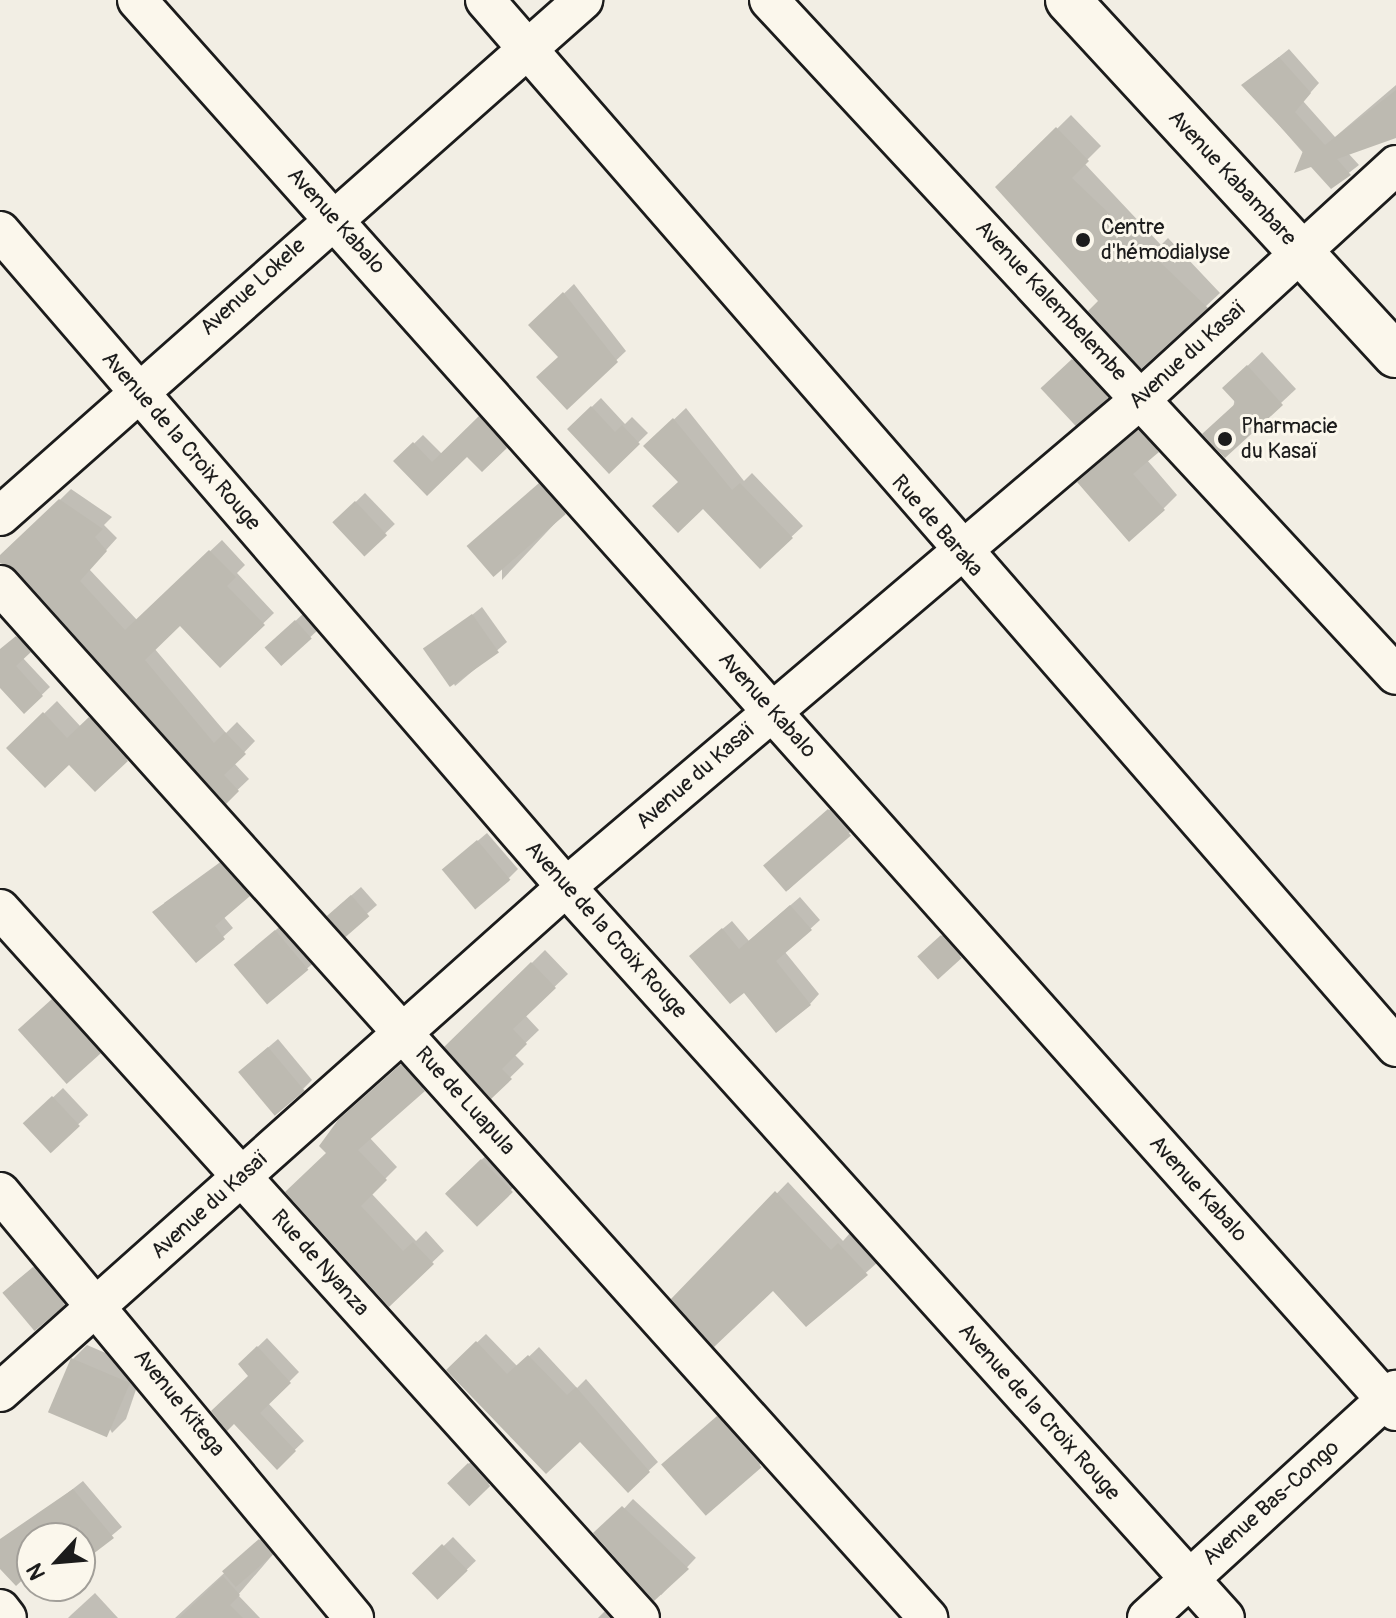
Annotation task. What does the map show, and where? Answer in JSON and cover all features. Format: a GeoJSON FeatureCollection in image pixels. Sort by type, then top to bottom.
{"type":"FeatureCollection","features":[{"type":"Feature","properties":{"kind":"main road","name":"Avenue Kabambare"},"geometry":{"type":"LineString","coordinates":[[1068,0],[1396,355]]}},
{"type":"Feature","properties":{"kind":"street","name":"Avenue Kabalo"},"geometry":{"type":"LineString","coordinates":[[137,0],[1393,1400]]}},
{"type":"Feature","properties":{"kind":"street","name":"Rue de Baraka"},"geometry":{"type":"LineString","coordinates":[[485,0],[960,553],[1396,1047]]}},
{"type":"Feature","properties":{"kind":"street","name":"Avenue Lokele"},"geometry":{"type":"LineString","coordinates":[[0,516],[332,217],[583,0]]}},
{"type":"Feature","properties":{"kind":"street","name":"Avenue Kalembelembe"},"geometry":{"type":"LineString","coordinates":[[769,0],[1142,398],[1396,675]]}},
{"type":"Feature","properties":{"kind":"street","name":"Avenue du Kasaï"},"geometry":{"type":"LineString","coordinates":[[0,1392],[566,887],[1142,398],[1396,165]]}},
{"type":"Feature","properties":{"kind":"street","name":"Avenue de la Croix Rouge"},"geometry":{"type":"LineString","coordinates":[[0,231],[566,887],[1225,1618]]}},
{"type":"Feature","properties":{"kind":"street","name":"Rue de Luapula"},"geometry":{"type":"LineString","coordinates":[[0,585],[928,1618]]}},
{"type":"Feature","properties":{"kind":"street","name":"Rue de Nyanza"},"geometry":{"type":"LineString","coordinates":[[0,909],[640,1618]]}},
{"type":"Feature","properties":{"kind":"street","name":"Avenue Kitega"},"geometry":{"type":"LineString","coordinates":[[0,1192],[99,1305],[354,1618]]}},
{"type":"Feature","properties":{"kind":"street","name":"Avenue Bas-Congo"},"geometry":{"type":"LineString","coordinates":[[1147,1618],[1188,1578],[1393,1400]]}},
{"type":"Feature","properties":{"kind":"street"},"geometry":{"type":"LineString","coordinates":[[0,1609],[7,1618]]}},
{"type":"Feature","properties":{"kind":"building"},"geometry":{"type":"Polygon","coordinates":[[[1279,57],[1311,93],[1295,112],[1325,145],[1396,90],[1396,138],[1337,159],[1351,175],[1331,189],[1311,167],[1294,173],[1303,151],[1241,85],[1279,57]]]}},
{"type":"Feature","properties":{"kind":"building"},"geometry":{"type":"Polygon","coordinates":[[[1056,127],[1089,161],[1072,178],[1208,308],[1141,369],[1088,311],[1098,301],[995,187],[1056,127]]]}},
{"type":"Feature","properties":{"kind":"building"},"geometry":{"type":"Polygon","coordinates":[[[563,292],[618,362],[567,410],[536,377],[558,357],[528,325],[563,292]]]}},
{"type":"Feature","properties":{"kind":"building"},"geometry":{"type":"Polygon","coordinates":[[[1072,359],[1108,398],[1077,427],[1041,388],[1072,359]]]}},
{"type":"Feature","properties":{"kind":"building"},"geometry":{"type":"Polygon","coordinates":[[[1247,365],[1283,405],[1225,458],[1202,434],[1236,403],[1222,388],[1247,365]]]}},
{"type":"Feature","properties":{"kind":"building"},"geometry":{"type":"Polygon","coordinates":[[[591,406],[615,432],[622,425],[640,444],[609,474],[567,429],[591,406]]]}},
{"type":"Feature","properties":{"kind":"building"},"geometry":{"type":"Polygon","coordinates":[[[479,416],[507,448],[482,472],[467,457],[427,496],[393,461],[413,442],[432,462],[479,416]]]}},
{"type":"Feature","properties":{"kind":"building"},"geometry":{"type":"Polygon","coordinates":[[[673,418],[732,490],[740,483],[793,538],[760,569],[703,509],[678,533],[652,506],[678,482],[643,446],[673,418]]]}},
{"type":"Feature","properties":{"kind":"building"},"geometry":{"type":"Polygon","coordinates":[[[1138,430],[1159,452],[1133,474],[1165,510],[1129,542],[1077,482],[1138,430]]]}},
{"type":"Feature","properties":{"kind":"building"},"geometry":{"type":"Polygon","coordinates":[[[539,483],[566,514],[493,577],[467,546],[539,483]]]}},
{"type":"Feature","properties":{"kind":"building"},"geometry":{"type":"Polygon","coordinates":[[[59,499],[103,529],[95,537],[107,551],[80,581],[125,630],[209,550],[236,577],[227,586],[265,625],[220,668],[180,626],[145,660],[214,743],[225,732],[246,754],[224,775],[239,791],[226,804],[16,570],[0,563],[0,555],[59,499]]]}},
{"type":"Feature","properties":{"kind":"building"},"geometry":{"type":"Polygon","coordinates":[[[355,501],[387,535],[364,557],[332,522],[355,501]]]}},
{"type":"Feature","properties":{"kind":"building"},"geometry":{"type":"Polygon","coordinates":[[[472,614],[499,653],[450,687],[423,648],[472,614]]]}},
{"type":"Feature","properties":{"kind":"building"},"geometry":{"type":"Polygon","coordinates":[[[295,620],[312,639],[281,666],[265,647],[295,620]]]}},
{"type":"Feature","properties":{"kind":"building"},"geometry":{"type":"Polygon","coordinates":[[[16,636],[31,652],[16,666],[43,696],[24,714],[0,688],[0,649],[16,636]]]}},
{"type":"Feature","properties":{"kind":"building"},"geometry":{"type":"Polygon","coordinates":[[[43,712],[67,738],[89,717],[128,761],[95,792],[69,765],[45,788],[6,748],[43,712]]]}},
{"type":"Feature","properties":{"kind":"building"},"geometry":{"type":"Polygon","coordinates":[[[828,809],[851,835],[786,892],[763,865],[828,809]]]}},
{"type":"Feature","properties":{"kind":"building"},"geometry":{"type":"Polygon","coordinates":[[[477,840],[510,880],[475,909],[442,870],[477,840]]]}},
{"type":"Feature","properties":{"kind":"building"},"geometry":{"type":"Polygon","coordinates":[[[220,863],[250,896],[215,926],[225,939],[196,963],[152,912],[220,863]]]}},
{"type":"Feature","properties":{"kind":"building"},"geometry":{"type":"Polygon","coordinates":[[[351,895],[369,916],[345,937],[327,916],[351,895]]]}},
{"type":"Feature","properties":{"kind":"building"},"geometry":{"type":"Polygon","coordinates":[[[790,905],[812,930],[776,961],[811,1005],[776,1033],[744,993],[730,1004],[689,956],[722,928],[739,949],[790,905]]]}},
{"type":"Feature","properties":{"kind":"building"},"geometry":{"type":"Polygon","coordinates":[[[275,930],[308,970],[267,1005],[234,965],[275,930]]]}},
{"type":"Feature","properties":{"kind":"building"},"geometry":{"type":"Polygon","coordinates":[[[941,935],[962,958],[938,979],[917,956],[941,935]]]}},
{"type":"Feature","properties":{"kind":"building"},"geometry":{"type":"Polygon","coordinates":[[[531,962],[556,988],[513,1029],[527,1044],[502,1069],[512,1079],[491,1099],[444,1047],[531,962]]]}},
{"type":"Feature","properties":{"kind":"building"},"geometry":{"type":"Polygon","coordinates":[[[52,999],[101,1053],[67,1084],[18,1030],[52,999]]]}},
{"type":"Feature","properties":{"kind":"building"},"geometry":{"type":"Polygon","coordinates":[[[268,1047],[305,1091],[275,1116],[238,1072],[268,1047]]]}},
{"type":"Feature","properties":{"kind":"building"},"geometry":{"type":"Polygon","coordinates":[[[401,1064],[425,1091],[358,1150],[387,1180],[361,1206],[403,1251],[413,1242],[434,1264],[389,1307],[285,1192],[326,1153],[319,1146],[338,1120],[401,1064]]]}},
{"type":"Feature","properties":{"kind":"building"},"geometry":{"type":"Polygon","coordinates":[[[52,1096],[80,1126],[51,1153],[23,1123],[52,1096]]]}},
{"type":"Feature","properties":{"kind":"building"},"geometry":{"type":"Polygon","coordinates":[[[481,1159],[513,1192],[477,1227],[445,1194],[481,1159]]]}},
{"type":"Feature","properties":{"kind":"building"},"geometry":{"type":"Polygon","coordinates":[[[775,1191],[831,1250],[838,1243],[868,1275],[806,1327],[773,1291],[714,1347],[671,1299],[775,1191]]]}},
{"type":"Feature","properties":{"kind":"building"},"geometry":{"type":"Polygon","coordinates":[[[33,1267],[65,1305],[34,1331],[2,1293],[33,1267]]]}},
{"type":"Feature","properties":{"kind":"building"},"geometry":{"type":"Polygon","coordinates":[[[476,1341],[507,1374],[528,1355],[567,1395],[576,1387],[650,1472],[628,1493],[580,1442],[546,1474],[446,1370],[476,1341]]]}},
{"type":"Feature","properties":{"kind":"building"},"geometry":{"type":"Polygon","coordinates":[[[257,1346],[291,1383],[260,1413],[296,1451],[277,1470],[234,1424],[227,1431],[211,1411],[248,1376],[238,1364],[257,1346]]]}},
{"type":"Feature","properties":{"kind":"building"},"geometry":{"type":"Polygon","coordinates":[[[71,1358],[130,1383],[107,1437],[48,1412],[71,1358]]]}},
{"type":"Feature","properties":{"kind":"building"},"geometry":{"type":"Polygon","coordinates":[[[717,1416],[762,1467],[706,1516],[661,1465],[717,1416]]]}},
{"type":"Feature","properties":{"kind":"building"},"geometry":{"type":"Polygon","coordinates":[[[468,1463],[490,1486],[469,1506],[447,1483],[468,1463]]]}},
{"type":"Feature","properties":{"kind":"building"},"geometry":{"type":"Polygon","coordinates":[[[73,1489],[114,1538],[96,1552],[96,1522],[25,1522],[73,1489]]]}},
{"type":"Feature","properties":{"kind":"building"},"geometry":{"type":"Polygon","coordinates":[[[622,1506],[689,1569],[654,1601],[593,1533],[622,1506]]]}},
{"type":"Feature","properties":{"kind":"building"},"geometry":{"type":"Polygon","coordinates":[[[16,1528],[16,1586],[0,1569],[0,1539],[16,1528]]]}},
{"type":"Feature","properties":{"kind":"building"},"geometry":{"type":"Polygon","coordinates":[[[259,1539],[273,1555],[236,1587],[222,1571],[259,1539]]]}},
{"type":"Feature","properties":{"kind":"building"},"geometry":{"type":"Polygon","coordinates":[[[442,1544],[468,1571],[437,1600],[412,1573],[442,1544]]]}},
{"type":"Feature","properties":{"kind":"building"},"geometry":{"type":"Polygon","coordinates":[[[223,1576],[240,1595],[230,1605],[243,1618],[179,1618],[223,1576]]]}},
{"type":"Feature","properties":{"kind":"place","name":"Centre d'hémodialyse"},"geometry":{"type":"Point","coordinates":[1083,240]}},
{"type":"Feature","properties":{"kind":"place","name":"Pharmacie du Kasaï"},"geometry":{"type":"Point","coordinates":[1225,439]}}]}
